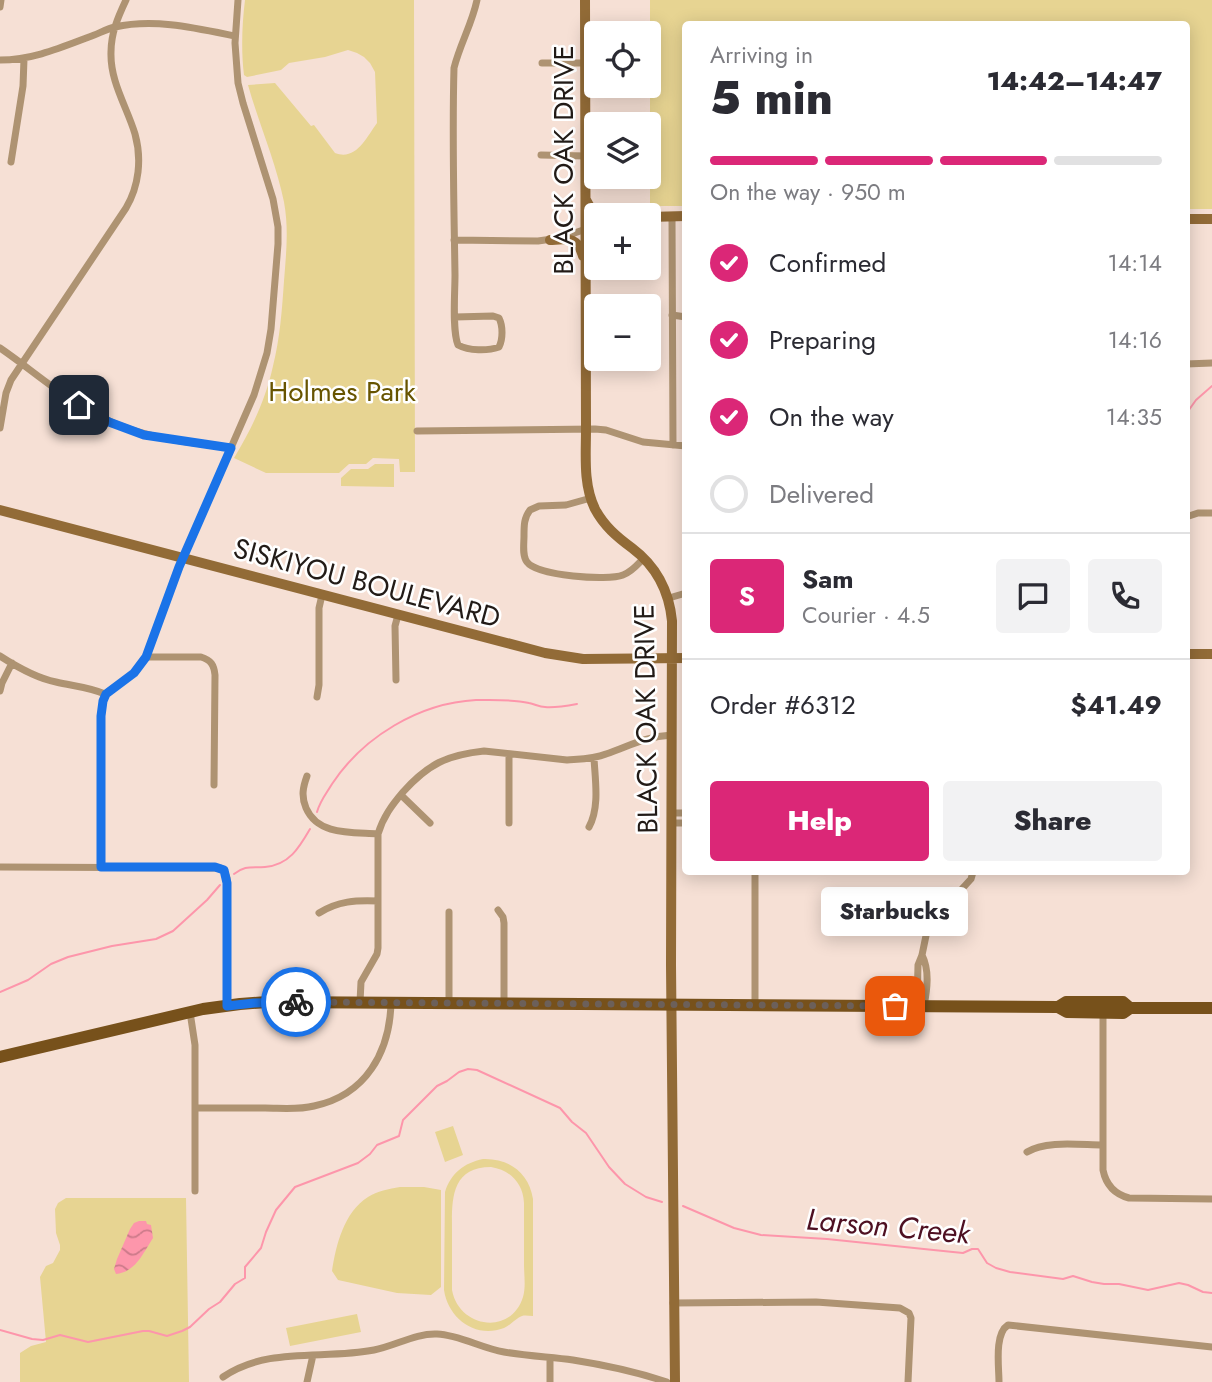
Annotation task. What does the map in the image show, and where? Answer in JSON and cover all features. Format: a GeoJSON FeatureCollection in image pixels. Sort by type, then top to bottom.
{"type":"FeatureCollection","features":[{"type":"Feature","properties":{"kind":"main road"},"geometry":{"type":"LineString","coordinates":[[0,1056],[190,1012],[274,1002],[1058,1007],[1067,1012],[1103,1013],[1123,1013],[1130,1008],[1212,1008]]}},
{"type":"Feature","properties":{"kind":"main road"},"geometry":{"type":"LineString","coordinates":[[1058,1007],[1066,1002],[1123,1002],[1130,1008]]}},
{"type":"Feature","properties":{"kind":"street"},"geometry":{"type":"LineString","coordinates":[[0,7],[1,0]]}},
{"type":"Feature","properties":{"kind":"street"},"geometry":{"type":"LineString","coordinates":[[0,428],[6,393],[22,363],[135,191],[138,147],[118,90],[112,68],[111,50],[114,27],[126,0]]}},
{"type":"Feature","properties":{"kind":"street"},"geometry":{"type":"LineString","coordinates":[[101,867],[103,701],[106,694],[134,673],[146,657],[182,558],[254,395],[267,353],[271,329],[278,227],[273,199],[238,83],[234,36],[238,0]]}},
{"type":"Feature","properties":{"kind":"street"},"geometry":{"type":"LineString","coordinates":[[455,317],[499,318],[499,347],[465,349],[458,345],[455,338],[454,68],[477,0]]}},
{"type":"Feature","properties":{"kind":"street","name":"BLACK OAK DRIVE"},"geometry":{"type":"LineString","coordinates":[[585,0],[585,21]]}},
{"type":"Feature","properties":{"kind":"street"},"geometry":{"type":"LineString","coordinates":[[0,60],[24,59],[52,51],[114,27],[163,24],[234,36]]}},
{"type":"Feature","properties":{"kind":"street"},"geometry":{"type":"LineString","coordinates":[[11,162],[23,86],[24,59]]}},
{"type":"Feature","properties":{"kind":"street"},"geometry":{"type":"LineString","coordinates":[[542,63],[584,63]]}},
{"type":"Feature","properties":{"kind":"street"},"geometry":{"type":"LineString","coordinates":[[541,155],[584,156]]}},
{"type":"Feature","properties":{"kind":"street","name":"BLACK OAK DRIVE"},"geometry":{"type":"LineString","coordinates":[[586,189],[587,203]]}},
{"type":"Feature","properties":{"kind":"street"},"geometry":{"type":"LineString","coordinates":[[586,199],[588,203]]}},
{"type":"Feature","properties":{"kind":"street"},"geometry":{"type":"LineString","coordinates":[[661,216],[682,216]]}},
{"type":"Feature","properties":{"kind":"street"},"geometry":{"type":"LineString","coordinates":[[672,216],[673,444]]}},
{"type":"Feature","properties":{"kind":"street"},"geometry":{"type":"LineString","coordinates":[[1190,219],[1212,219]]}},
{"type":"Feature","properties":{"kind":"street"},"geometry":{"type":"LineString","coordinates":[[550,240],[584,229]]}},
{"type":"Feature","properties":{"kind":"street"},"geometry":{"type":"LineString","coordinates":[[454,240],[567,239],[574,241],[581,248],[584,257]]}},
{"type":"Feature","properties":{"kind":"street","name":"BLACK OAK DRIVE"},"geometry":{"type":"LineString","coordinates":[[586,280],[586,472],[591,498],[599,516],[612,533],[644,558],[661,579],[669,598],[672,621],[675,1382]]}},
{"type":"Feature","properties":{"kind":"street"},"geometry":{"type":"LineString","coordinates":[[672,315],[682,316]]}},
{"type":"Feature","properties":{"kind":"street"},"geometry":{"type":"LineString","coordinates":[[0,348],[79,405],[109,422],[144,435],[231,448]]}},
{"type":"Feature","properties":{"kind":"street"},"geometry":{"type":"LineString","coordinates":[[1190,364],[1212,363]]}},
{"type":"Feature","properties":{"kind":"street"},"geometry":{"type":"LineString","coordinates":[[417,431],[606,430],[643,442],[682,445]]}},
{"type":"Feature","properties":{"kind":"street"},"geometry":{"type":"LineString","coordinates":[[591,498],[566,505],[538,506],[530,510],[524,520],[524,556],[528,564],[556,574],[609,578],[625,575],[644,558]]}},
{"type":"Feature","properties":{"kind":"street","name":"SISKIYOU BOULEVARD"},"geometry":{"type":"LineString","coordinates":[[0,510],[562,657],[682,658]]}},
{"type":"Feature","properties":{"kind":"street"},"geometry":{"type":"LineString","coordinates":[[1190,516],[1212,513]]}},
{"type":"Feature","properties":{"kind":"street"},"geometry":{"type":"LineString","coordinates":[[669,598],[682,594]]}},
{"type":"Feature","properties":{"kind":"street"},"geometry":{"type":"LineString","coordinates":[[317,697],[319,608],[322,595]]}},
{"type":"Feature","properties":{"kind":"street"},"geometry":{"type":"LineString","coordinates":[[396,680],[395,626],[398,615]]}},
{"type":"Feature","properties":{"kind":"street"},"geometry":{"type":"LineString","coordinates":[[1190,654],[1212,654]]}},
{"type":"Feature","properties":{"kind":"street"},"geometry":{"type":"LineString","coordinates":[[0,656],[41,678],[106,694]]}},
{"type":"Feature","properties":{"kind":"street"},"geometry":{"type":"LineString","coordinates":[[146,657],[201,657],[213,665],[214,785]]}},
{"type":"Feature","properties":{"kind":"street"},"geometry":{"type":"LineString","coordinates":[[0,691],[12,663]]}},
{"type":"Feature","properties":{"kind":"street"},"geometry":{"type":"LineString","coordinates":[[360,1002],[361,982],[377,954],[379,834],[385,817],[422,771],[444,760],[484,751],[567,760],[594,758],[643,739],[672,735]]}},
{"type":"Feature","properties":{"kind":"street"},"geometry":{"type":"LineString","coordinates":[[509,754],[509,823]]}},
{"type":"Feature","properties":{"kind":"street"},"geometry":{"type":"LineString","coordinates":[[589,827],[595,810],[594,758]]}},
{"type":"Feature","properties":{"kind":"street"},"geometry":{"type":"LineString","coordinates":[[307,776],[303,786],[304,802],[317,824],[341,832],[379,834]]}},
{"type":"Feature","properties":{"kind":"street"},"geometry":{"type":"LineString","coordinates":[[401,795],[430,823]]}},
{"type":"Feature","properties":{"kind":"street"},"geometry":{"type":"LineString","coordinates":[[672,818],[682,814]]}},
{"type":"Feature","properties":{"kind":"street"},"geometry":{"type":"LineString","coordinates":[[672,818],[682,822]]}},
{"type":"Feature","properties":{"kind":"street"},"geometry":{"type":"LineString","coordinates":[[0,867],[215,867],[224,870],[227,883],[227,1006]]}},
{"type":"Feature","properties":{"kind":"street"},"geometry":{"type":"LineString","coordinates":[[755,875],[755,1005]]}},
{"type":"Feature","properties":{"kind":"street"},"geometry":{"type":"LineString","coordinates":[[920,1006],[918,965],[928,926],[973,875]]}},
{"type":"Feature","properties":{"kind":"street"},"geometry":{"type":"LineString","coordinates":[[319,913],[335,904],[378,901]]}},
{"type":"Feature","properties":{"kind":"street"},"geometry":{"type":"LineString","coordinates":[[498,910],[504,923],[504,1004]]}},
{"type":"Feature","properties":{"kind":"street"},"geometry":{"type":"LineString","coordinates":[[449,912],[449,1002]]}},
{"type":"Feature","properties":{"kind":"street"},"geometry":{"type":"LineString","coordinates":[[195,1108],[297,1108],[323,1104],[341,1096],[369,1073],[382,1053],[390,1023],[391,1002]]}},
{"type":"Feature","properties":{"kind":"street"},"geometry":{"type":"LineString","coordinates":[[190,1012],[195,1045],[195,1191]]}},
{"type":"Feature","properties":{"kind":"street"},"geometry":{"type":"LineString","coordinates":[[1103,1013],[1104,1178],[1120,1196],[1129,1198],[1212,1199]]}},
{"type":"Feature","properties":{"kind":"street"},"geometry":{"type":"LineString","coordinates":[[1027,1152],[1046,1145],[1103,1145]]}},
{"type":"Feature","properties":{"kind":"street"},"geometry":{"type":"LineString","coordinates":[[673,1303],[816,1302],[900,1308],[912,1318],[908,1382]]}},
{"type":"Feature","properties":{"kind":"street"},"geometry":{"type":"LineString","coordinates":[[999,1382],[1000,1339],[1006,1326],[1212,1347]]}},
{"type":"Feature","properties":{"kind":"street"},"geometry":{"type":"LineString","coordinates":[[223,1377],[269,1359],[296,1354],[374,1350],[433,1334],[447,1335],[499,1351],[601,1365],[667,1382]]}},
{"type":"Feature","properties":{"kind":"street"},"geometry":{"type":"LineString","coordinates":[[307,1382],[313,1355]]}},
{"type":"Feature","properties":{"kind":"street"},"geometry":{"type":"LineString","coordinates":[[550,1357],[550,1382]]}},
{"type":"Feature","properties":{"kind":"green space","name":"Holmes Park"},"geometry":{"type":"Polygon","coordinates":[[[245,0],[414,0],[415,472],[400,472],[399,459],[373,458],[366,464],[349,464],[339,473],[266,473],[234,458],[257,414],[270,378],[280,324],[287,242],[286,212],[281,187],[248,85],[275,83],[311,126],[314,125],[335,153],[342,155],[355,151],[377,123],[375,72],[370,63],[357,53],[348,50],[289,63],[281,70],[247,77],[244,75],[242,38],[245,0]]]}},
{"type":"Feature","properties":{"kind":"green space"},"geometry":{"type":"Polygon","coordinates":[[[650,0],[1212,0],[1212,209],[1190,209],[1190,21],[682,21],[682,206],[650,203],[650,189],[661,189],[661,112],[650,112],[650,98],[661,98],[661,21],[650,21],[650,0]]]}},
{"type":"Feature","properties":{"kind":"green space"},"geometry":{"type":"Polygon","coordinates":[[[375,464],[394,464],[394,487],[341,486],[341,478],[351,469],[368,469],[375,464]]]}},
{"type":"Feature","properties":{"kind":"green space"},"geometry":{"type":"Polygon","coordinates":[[[453,1126],[463,1155],[445,1162],[435,1132],[453,1126]]]}},
{"type":"Feature","properties":{"kind":"green space"},"geometry":{"type":"Polygon","coordinates":[[[492,1159],[509,1164],[527,1182],[533,1199],[533,1316],[522,1316],[507,1327],[493,1331],[483,1331],[465,1324],[451,1309],[444,1290],[445,1192],[455,1174],[476,1161],[492,1159]],[[491,1167],[467,1173],[456,1189],[452,1210],[452,1290],[464,1313],[486,1322],[508,1318],[517,1309],[524,1289],[523,1196],[510,1174],[491,1167]]]}},
{"type":"Feature","properties":{"kind":"green space"},"geometry":{"type":"Polygon","coordinates":[[[400,1187],[441,1190],[441,1287],[431,1295],[397,1293],[338,1280],[332,1271],[342,1230],[353,1211],[372,1195],[400,1187]]]}},
{"type":"Feature","properties":{"kind":"green space"},"geometry":{"type":"Polygon","coordinates":[[[66,1198],[186,1198],[189,1382],[20,1382],[20,1353],[31,1346],[46,1342],[40,1277],[46,1266],[53,1263],[60,1250],[55,1209],[58,1203],[66,1198]]]}},
{"type":"Feature","properties":{"kind":"green space"},"geometry":{"type":"Polygon","coordinates":[[[357,1314],[361,1332],[290,1346],[286,1328],[357,1314]]]}},
{"type":"Feature","properties":{"kind":"water"},"geometry":{"type":"Polygon","coordinates":[[[139,1221],[146,1221],[151,1225],[153,1238],[134,1266],[116,1274],[114,1269],[117,1259],[130,1229],[139,1221]]]}},
{"type":"Feature","properties":{"kind":"waterway"},"geometry":{"type":"LineString","coordinates":[[1190,408],[1212,386]]}},
{"type":"Feature","properties":{"kind":"waterway"},"geometry":{"type":"LineString","coordinates":[[317,812],[332,784],[360,751],[394,726],[414,716],[434,708],[476,700],[516,701],[541,707],[577,704]]}},
{"type":"Feature","properties":{"kind":"waterway"},"geometry":{"type":"LineString","coordinates":[[234,874],[245,868],[281,863],[297,849],[310,829]]}},
{"type":"Feature","properties":{"kind":"waterway"},"geometry":{"type":"LineString","coordinates":[[0,992],[28,980],[51,964],[68,957],[156,939],[173,931],[220,885]]}},
{"type":"Feature","properties":{"kind":"waterway","name":"Larson Creek"},"geometry":{"type":"LineString","coordinates":[[0,1330],[32,1339],[43,1340],[60,1335],[88,1342],[143,1331],[167,1336],[190,1327],[220,1302],[235,1284],[245,1278],[245,1267],[261,1248],[276,1210],[295,1187],[358,1163],[377,1145],[399,1136],[403,1120],[437,1086],[468,1069],[477,1070],[560,1108],[586,1133],[609,1167],[625,1184],[646,1197],[662,1202]]}},
{"type":"Feature","properties":{"kind":"waterway","name":"Larson Creek"},"geometry":{"type":"LineString","coordinates":[[683,1206],[734,1228],[761,1235],[963,1253],[978,1249],[987,1263],[1010,1272],[1063,1279],[1073,1276],[1092,1282],[1148,1290],[1179,1283],[1212,1293]]}},
{"type":"Feature","properties":{"kind":"way so far"},"geometry":{"type":"LineString","coordinates":[[296,1002],[895,1006]]}},
{"type":"Feature","properties":{"kind":"place","name":"Starbucks"},"geometry":{"type":"Point","coordinates":[895,1006]}},
{"type":"Feature","properties":{"kind":"route"},"geometry":{"type":"LineString","coordinates":[[79,405],[109,422],[144,435],[231,448],[179,567],[146,657],[134,673],[106,694],[103,701],[101,867],[215,867],[224,870],[227,883],[227,1006],[296,1002]]}}]}
